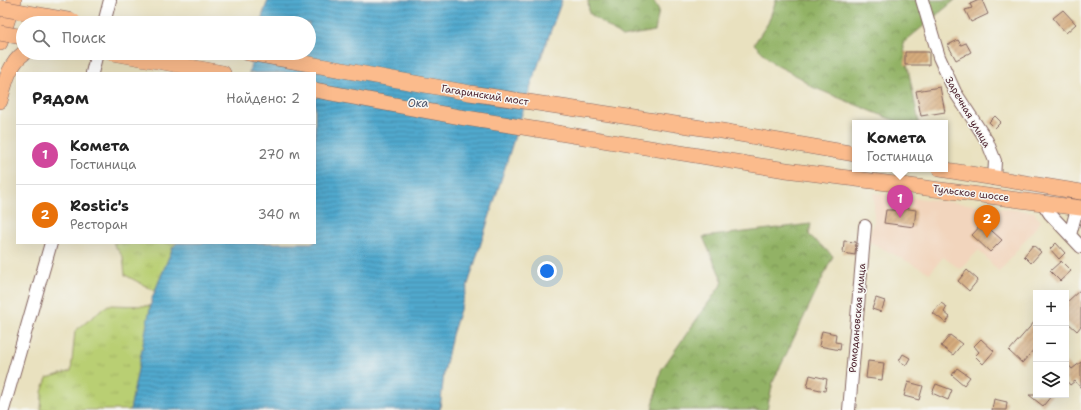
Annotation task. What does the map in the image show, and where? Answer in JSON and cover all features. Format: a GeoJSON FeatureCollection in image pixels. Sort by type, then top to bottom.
{"type":"FeatureCollection","features":[{"type":"Feature","properties":{"kind":"main road"},"geometry":{"type":"LineString","coordinates":[[0,43],[14,0]]}},
{"type":"Feature","properties":{"kind":"main road"},"geometry":{"type":"LineString","coordinates":[[0,8],[44,16]]}},
{"type":"Feature","properties":{"kind":"main road"},"geometry":{"type":"LineString","coordinates":[[0,33],[16,36]]}},
{"type":"Feature","properties":{"kind":"main road"},"geometry":{"type":"LineString","coordinates":[[0,101],[9,71],[17,60]]}},
{"type":"Feature","properties":{"kind":"main road"},"geometry":{"type":"LineString","coordinates":[[151,60],[217,72]]}},
{"type":"Feature","properties":{"kind":"main road","name":"Гагаринский мост"},"geometry":{"type":"LineString","coordinates":[[287,60],[470,93],[722,131],[852,153]]}},
{"type":"Feature","properties":{"kind":"main road","name":"Тульское шоссе"},"geometry":{"type":"LineString","coordinates":[[316,90],[460,117],[718,157],[786,170],[1042,202],[1081,209]]}},
{"type":"Feature","properties":{"kind":"main road","name":"Тульское шоссе"},"geometry":{"type":"LineString","coordinates":[[948,170],[1081,192]]}},
{"type":"Feature","properties":{"kind":"street"},"geometry":{"type":"LineString","coordinates":[[106,16],[110,0]]}},
{"type":"Feature","properties":{"kind":"street","name":"Заречная улица"},"geometry":{"type":"LineString","coordinates":[[922,0],[939,57],[951,85],[987,141],[995,161],[994,179]]}},
{"type":"Feature","properties":{"kind":"street"},"geometry":{"type":"LineString","coordinates":[[92,72],[95,60]]}},
{"type":"Feature","properties":{"kind":"street"},"geometry":{"type":"LineString","coordinates":[[1042,202],[1050,214],[1081,247]]}},
{"type":"Feature","properties":{"kind":"street"},"geometry":{"type":"LineString","coordinates":[[1070,236],[1075,216],[1081,209]]}},
{"type":"Feature","properties":{"kind":"street","name":"Ромодановская улица"},"geometry":{"type":"LineString","coordinates":[[850,410],[865,226]]}},
{"type":"Feature","properties":{"kind":"street"},"geometry":{"type":"LineString","coordinates":[[3,410],[51,244]]}},
{"type":"Feature","properties":{"kind":"shaded area"},"geometry":{"type":"Polygon","coordinates":[[[874,193],[1035,212],[1036,216],[1041,221],[999,272],[979,250],[960,269],[943,257],[930,273],[868,241],[874,221],[874,193]]]}},
{"type":"Feature","properties":{"kind":"green space"},"geometry":{"type":"Polygon","coordinates":[[[588,0],[653,0],[659,10],[655,31],[622,37],[589,13],[588,0]]]}},
{"type":"Feature","properties":{"kind":"green space"},"geometry":{"type":"Polygon","coordinates":[[[776,0],[955,0],[903,43],[918,120],[893,120],[810,86],[801,78],[774,64],[754,44],[768,23],[776,0]]]}},
{"type":"Feature","properties":{"kind":"green space"},"geometry":{"type":"Polygon","coordinates":[[[811,224],[809,235],[833,256],[773,382],[767,410],[652,410],[661,370],[723,282],[703,237],[811,224]]]}},
{"type":"Feature","properties":{"kind":"green space"},"geometry":{"type":"Polygon","coordinates":[[[114,244],[176,244],[173,247],[155,291],[125,275],[123,257],[114,244]]]}},
{"type":"Feature","properties":{"kind":"green space"},"geometry":{"type":"Polygon","coordinates":[[[108,305],[151,306],[130,410],[41,410],[42,392],[47,378],[71,371],[75,331],[108,305]]]}},
{"type":"Feature","properties":{"kind":"water","name":"Ока"},"geometry":{"type":"Polygon","coordinates":[[[268,0],[562,0],[532,82],[452,335],[444,373],[440,410],[130,410],[152,298],[173,247],[176,244],[316,244],[316,72],[249,72],[252,60],[316,60],[316,16],[262,16],[268,0]]]}},
{"type":"Feature","properties":{"kind":"building"},"geometry":{"type":"Polygon","coordinates":[[[982,0],[988,14],[971,22],[965,10],[972,8],[970,4],[982,0]]]}},
{"type":"Feature","properties":{"kind":"building"},"geometry":{"type":"Polygon","coordinates":[[[1063,10],[1076,24],[1066,33],[1053,18],[1063,10]]]}},
{"type":"Feature","properties":{"kind":"building"},"geometry":{"type":"Polygon","coordinates":[[[958,40],[961,45],[966,43],[971,52],[956,60],[948,45],[958,40]]]}},
{"type":"Feature","properties":{"kind":"building"},"geometry":{"type":"Polygon","coordinates":[[[905,52],[929,52],[929,65],[905,65],[905,52]]]}},
{"type":"Feature","properties":{"kind":"building"},"geometry":{"type":"Polygon","coordinates":[[[940,87],[945,112],[921,116],[916,91],[940,87]]]}},
{"type":"Feature","properties":{"kind":"building"},"geometry":{"type":"Polygon","coordinates":[[[995,116],[1001,122],[995,128],[989,122],[995,116]]]}},
{"type":"Feature","properties":{"kind":"building"},"geometry":{"type":"Polygon","coordinates":[[[902,208],[916,210],[914,227],[884,223],[886,210],[901,210],[902,208]]]}},
{"type":"Feature","properties":{"kind":"building"},"geometry":{"type":"Polygon","coordinates":[[[983,223],[1002,240],[990,252],[972,235],[983,223]]]}},
{"type":"Feature","properties":{"kind":"building"},"geometry":{"type":"Polygon","coordinates":[[[844,241],[856,242],[855,255],[843,253],[844,241]]]}},
{"type":"Feature","properties":{"kind":"building"},"geometry":{"type":"Polygon","coordinates":[[[1056,243],[1065,253],[1059,259],[1050,249],[1056,243]]]}},
{"type":"Feature","properties":{"kind":"building"},"geometry":{"type":"Polygon","coordinates":[[[1033,245],[1041,252],[1031,263],[1024,256],[1033,245]]]}},
{"type":"Feature","properties":{"kind":"building"},"geometry":{"type":"Polygon","coordinates":[[[1061,261],[1071,271],[1060,281],[1050,271],[1061,261]]]}},
{"type":"Feature","properties":{"kind":"building"},"geometry":{"type":"Polygon","coordinates":[[[967,270],[978,280],[969,291],[958,281],[967,270]]]}},
{"type":"Feature","properties":{"kind":"building"},"geometry":{"type":"Polygon","coordinates":[[[1081,289],[1081,326],[1077,331],[1069,324],[1069,300],[1081,289]]]}},
{"type":"Feature","properties":{"kind":"building"},"geometry":{"type":"Polygon","coordinates":[[[876,298],[885,301],[881,312],[872,309],[876,298]]]}},
{"type":"Feature","properties":{"kind":"building"},"geometry":{"type":"Polygon","coordinates":[[[941,303],[947,307],[944,312],[950,317],[946,323],[933,313],[941,303]]]}},
{"type":"Feature","properties":{"kind":"building"},"geometry":{"type":"Polygon","coordinates":[[[1033,323],[1033,350],[1022,363],[1009,351],[1033,323]]]}},
{"type":"Feature","properties":{"kind":"building"},"geometry":{"type":"Polygon","coordinates":[[[822,331],[836,334],[835,342],[841,343],[840,350],[819,346],[822,331]]]}},
{"type":"Feature","properties":{"kind":"building"},"geometry":{"type":"Polygon","coordinates":[[[950,335],[962,344],[953,355],[941,346],[950,335]]]}},
{"type":"Feature","properties":{"kind":"building"},"geometry":{"type":"Polygon","coordinates":[[[981,339],[994,351],[983,364],[975,356],[979,352],[974,346],[981,339]]]}},
{"type":"Feature","properties":{"kind":"building"},"geometry":{"type":"Polygon","coordinates":[[[903,354],[910,358],[906,365],[899,361],[903,354]]]}},
{"type":"Feature","properties":{"kind":"building"},"geometry":{"type":"Polygon","coordinates":[[[868,361],[884,363],[882,380],[866,378],[868,361]]]}},
{"type":"Feature","properties":{"kind":"building"},"geometry":{"type":"Polygon","coordinates":[[[1081,362],[1081,388],[1075,381],[1070,385],[1069,366],[1072,369],[1081,362]]]}},
{"type":"Feature","properties":{"kind":"building"},"geometry":{"type":"Polygon","coordinates":[[[957,368],[970,377],[964,385],[952,375],[957,368]]]}},
{"type":"Feature","properties":{"kind":"building"},"geometry":{"type":"Polygon","coordinates":[[[810,375],[827,379],[825,391],[807,387],[810,375]]]}},
{"type":"Feature","properties":{"kind":"building"},"geometry":{"type":"Polygon","coordinates":[[[908,382],[923,386],[919,400],[904,396],[908,382]]]}},
{"type":"Feature","properties":{"kind":"building"},"geometry":{"type":"Polygon","coordinates":[[[936,384],[952,390],[948,400],[932,393],[936,384]]]}},
{"type":"Feature","properties":{"kind":"building"},"geometry":{"type":"Polygon","coordinates":[[[1029,395],[1033,395],[1033,398],[1050,398],[1043,406],[1029,395]]]}},
{"type":"Feature","properties":{"kind":"building"},"geometry":{"type":"Polygon","coordinates":[[[994,399],[1007,402],[1006,410],[992,410],[994,399]]]}},
{"type":"Feature","properties":{"kind":"place","name":"Комета"},"geometry":{"type":"Point","coordinates":[900,218]}},
{"type":"Feature","properties":{"kind":"place","name":"Rostic's"},"geometry":{"type":"Point","coordinates":[987,238]}}]}
